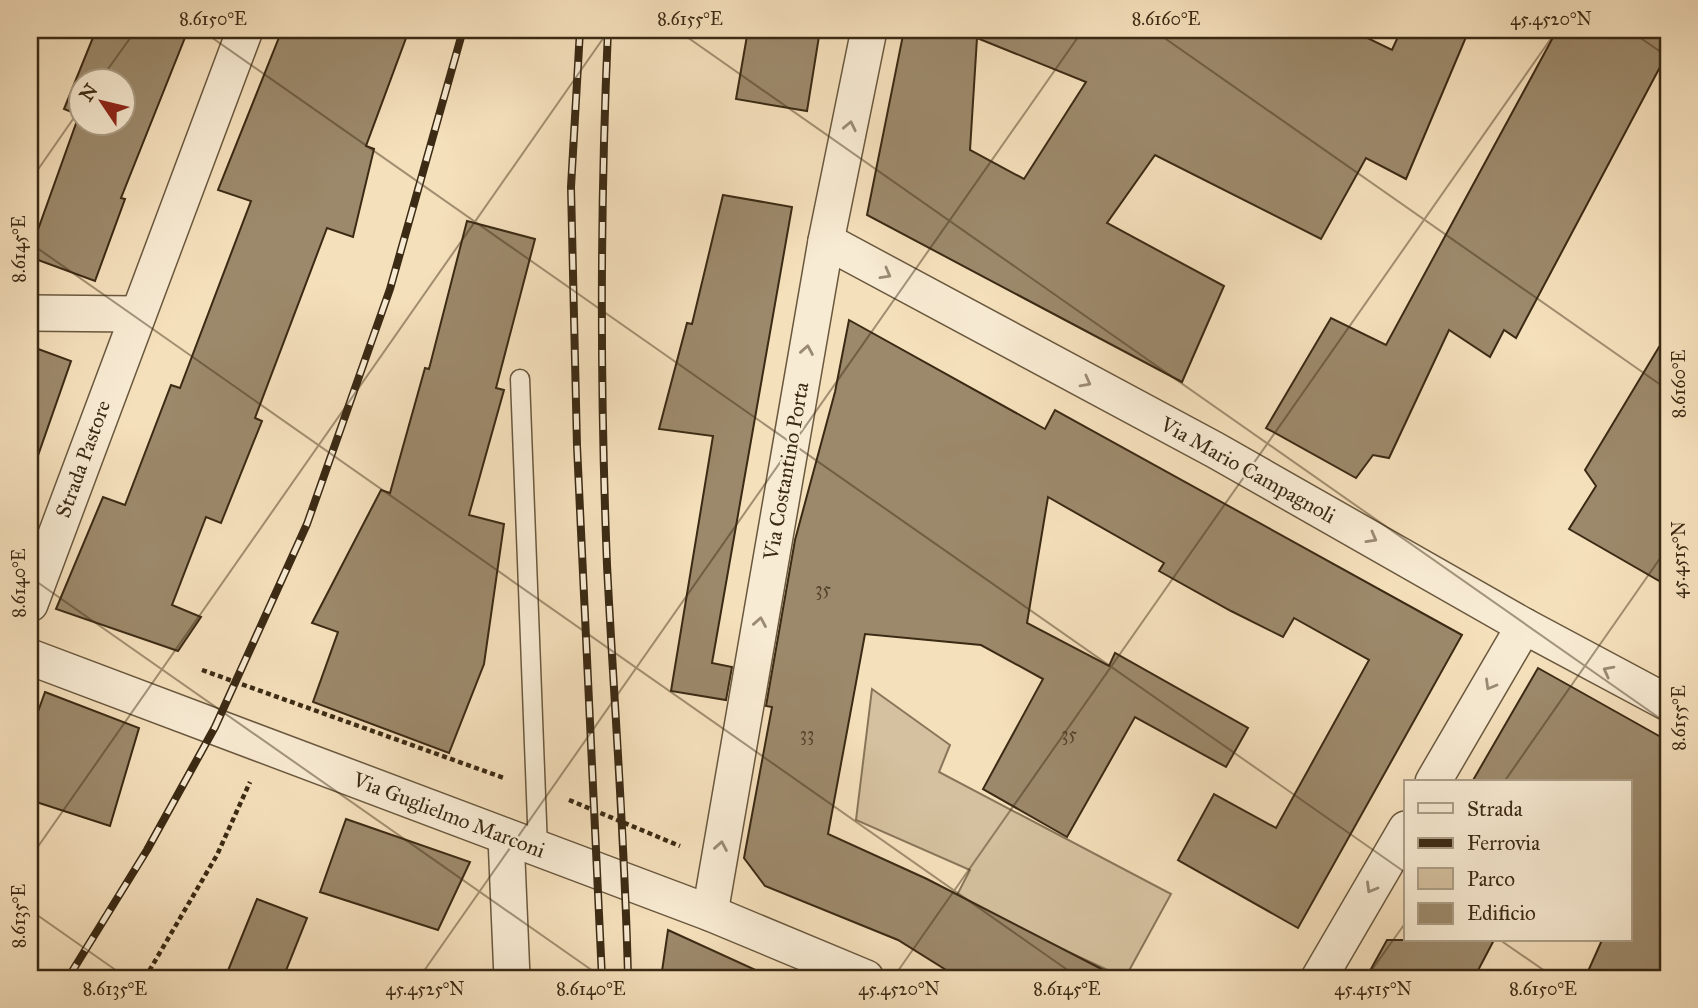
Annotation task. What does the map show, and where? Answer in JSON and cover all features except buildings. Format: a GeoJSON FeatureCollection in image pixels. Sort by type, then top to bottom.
{"type":"FeatureCollection","features":[{"type":"Feature","properties":{"kind":"street","name":"Strada Pastore"},"geometry":{"type":"LineString","coordinates":[[30,604],[136,314],[245,30]]}},
{"type":"Feature","properties":{"kind":"street","name":"Via Costantino Porta"},"geometry":{"type":"LineString","coordinates":[[710,914],[826,242],[869,30]]}},
{"type":"Feature","properties":{"kind":"street","name":"Via Mario Campagnoli"},"geometry":{"type":"LineString","coordinates":[[826,242],[1227,457],[1524,626],[1668,703]]}},
{"type":"Feature","properties":{"kind":"street"},"geometry":{"type":"LineString","coordinates":[[30,313],[136,314]]}},
{"type":"Feature","properties":{"kind":"street"},"geometry":{"type":"LineString","coordinates":[[1434,780],[1524,626]]}},
{"type":"Feature","properties":{"kind":"street","name":"Via Guglielmo Marconi"},"geometry":{"type":"LineString","coordinates":[[30,657],[710,914],[866,978]]}},
{"type":"Feature","properties":{"kind":"street"},"geometry":{"type":"LineString","coordinates":[[1319,978],[1404,832]]}},
{"type":"Feature","properties":{"kind":"street"},"geometry":{"type":"LineString","coordinates":[[512,978],[522,843]]}},
{"type":"Feature","properties":{"kind":"lane"},"geometry":{"type":"LineString","coordinates":[[520,379],[536,789],[522,843]]}},
{"type":"Feature","properties":{"kind":"path"},"geometry":{"type":"LineString","coordinates":[[202,670],[536,789],[684,848]]}},
{"type":"Feature","properties":{"kind":"path"},"geometry":{"type":"LineString","coordinates":[[145,978],[217,855],[267,747]]}},
{"type":"Feature","properties":{"kind":"green space"},"geometry":{"type":"Polygon","coordinates":[[[872,689],[950,745],[939,772],[1171,894],[1125,978],[1025,932],[957,895],[970,870],[856,820],[872,689]]]}},
{"type":"Feature","properties":{"kind":"railway"},"geometry":{"type":"LineString","coordinates":[[68,978],[147,850],[215,727],[307,524],[390,289],[463,30]]}},
{"type":"Feature","properties":{"kind":"railway"},"geometry":{"type":"LineString","coordinates":[[580,30],[571,187],[577,446],[602,978]]}},
{"type":"Feature","properties":{"kind":"railway"},"geometry":{"type":"LineString","coordinates":[[608,30],[602,231],[603,431],[607,565],[628,978]]}}]}
